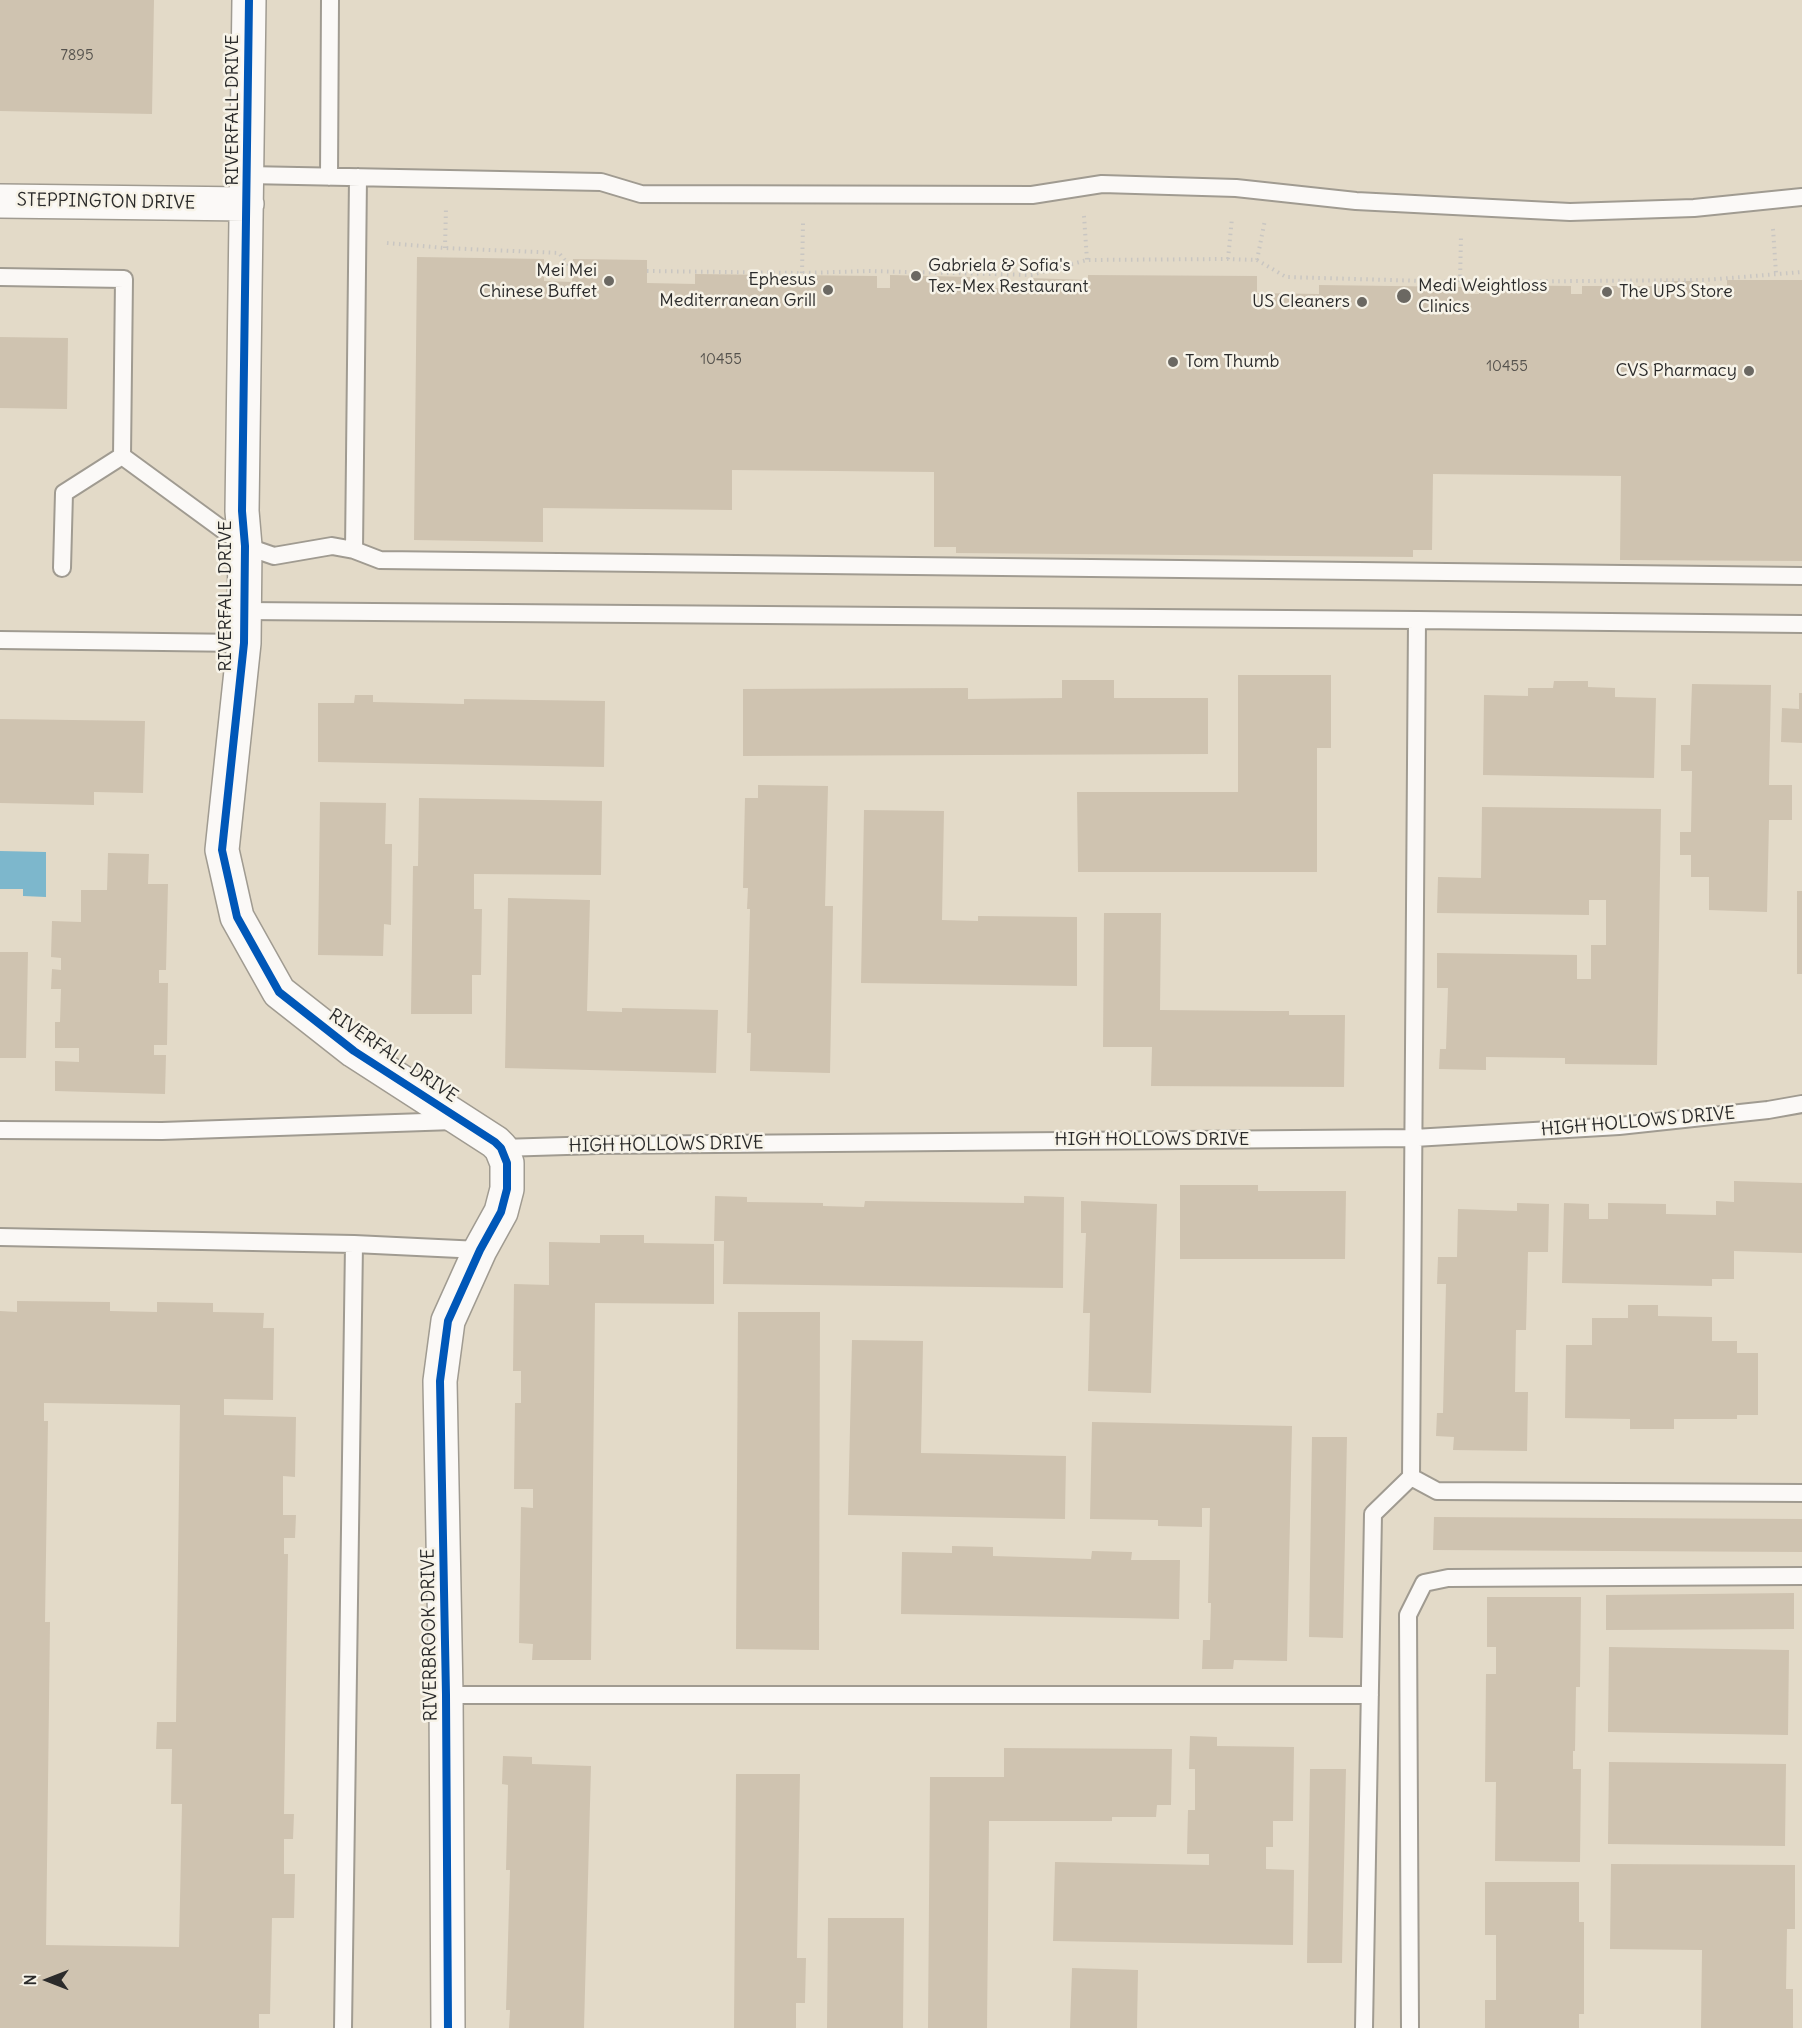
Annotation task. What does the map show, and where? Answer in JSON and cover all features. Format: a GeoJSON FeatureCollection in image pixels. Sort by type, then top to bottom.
{"type":"FeatureCollection","features":[{"type":"Feature","properties":{"kind":"street","name":"RIVERFALL DRIVE"},"geometry":{"type":"LineString","coordinates":[[249,0],[242,511],[245,546],[244,627],[222,850],[237,917],[279,992],[354,1051],[461,1120]]}},
{"type":"Feature","properties":{"kind":"street","name":"STEPPINGTON DRIVE"},"geometry":{"type":"LineString","coordinates":[[0,201],[247,189]]}},
{"type":"Feature","properties":{"kind":"street"},"geometry":{"type":"LineString","coordinates":[[461,1120],[501,1148],[507,1163],[507,1189],[501,1212],[480,1250]]}},
{"type":"Feature","properties":{"kind":"street","name":"RIVERBROOK DRIVE"},"geometry":{"type":"LineString","coordinates":[[448,2028],[446,1695],[440,1381],[448,1321],[480,1250]]}},
{"type":"Feature","properties":{"kind":"lane"},"geometry":{"type":"LineString","coordinates":[[330,0],[330,177]]}},
{"type":"Feature","properties":{"kind":"lane"},"geometry":{"type":"LineString","coordinates":[[247,189],[330,177],[601,182],[642,194],[1032,195],[1102,184],[1236,189],[1356,201],[1581,211],[1694,208],[1802,197]]}},
{"type":"Feature","properties":{"kind":"lane"},"geometry":{"type":"LineString","coordinates":[[354,550],[358,177]]}},
{"type":"Feature","properties":{"kind":"lane"},"geometry":{"type":"LineString","coordinates":[[0,278],[124,279],[122,456]]}},
{"type":"Feature","properties":{"kind":"lane"},"geometry":{"type":"LineString","coordinates":[[122,456],[245,546],[274,556],[332,546],[354,550],[380,560],[1802,576]]}},
{"type":"Feature","properties":{"kind":"lane"},"geometry":{"type":"LineString","coordinates":[[62,568],[64,494],[122,456]]}},
{"type":"Feature","properties":{"kind":"lane"},"geometry":{"type":"LineString","coordinates":[[1364,2028],[1373,1514],[1411,1478],[1417,620]]}},
{"type":"Feature","properties":{"kind":"lane"},"geometry":{"type":"LineString","coordinates":[[0,640],[244,627],[1417,620],[1802,624]]}},
{"type":"Feature","properties":{"kind":"lane","name":"HIGH HOLLOWS DRIVE"},"geometry":{"type":"LineString","coordinates":[[501,1148],[611,1144],[1414,1138],[1619,1125],[1768,1110],[1802,1104]]}},
{"type":"Feature","properties":{"kind":"lane"},"geometry":{"type":"LineString","coordinates":[[0,1130],[162,1131],[461,1120]]}},
{"type":"Feature","properties":{"kind":"lane"},"geometry":{"type":"LineString","coordinates":[[0,1237],[354,1244],[480,1250]]}},
{"type":"Feature","properties":{"kind":"lane"},"geometry":{"type":"LineString","coordinates":[[343,2028],[354,1244]]}},
{"type":"Feature","properties":{"kind":"lane"},"geometry":{"type":"LineString","coordinates":[[1411,1478],[1437,1491],[1802,1493]]}},
{"type":"Feature","properties":{"kind":"lane"},"geometry":{"type":"LineString","coordinates":[[1410,2028],[1408,1615],[1424,1583],[1448,1578],[1802,1576]]}},
{"type":"Feature","properties":{"kind":"lane"},"geometry":{"type":"LineString","coordinates":[[446,1695],[1370,1695]]}},
{"type":"Feature","properties":{"kind":"path"},"geometry":{"type":"LineString","coordinates":[[445,248],[446,179]]}},
{"type":"Feature","properties":{"kind":"path"},"geometry":{"type":"LineString","coordinates":[[1083,187],[1087,260]]}},
{"type":"Feature","properties":{"kind":"path"},"geometry":{"type":"LineString","coordinates":[[1228,259],[1236,189]]}},
{"type":"Feature","properties":{"kind":"path"},"geometry":{"type":"LineString","coordinates":[[1257,260],[1271,193]]}},
{"type":"Feature","properties":{"kind":"path"},"geometry":{"type":"LineString","coordinates":[[802,273],[803,194]]}},
{"type":"Feature","properties":{"kind":"path"},"geometry":{"type":"LineString","coordinates":[[1460,282],[1462,206]]}},
{"type":"Feature","properties":{"kind":"path"},"geometry":{"type":"LineString","coordinates":[[384,242],[445,248],[559,253],[573,270]]}},
{"type":"Feature","properties":{"kind":"path"},"geometry":{"type":"LineString","coordinates":[[1775,247],[1776,273]]}},
{"type":"Feature","properties":{"kind":"path"},"geometry":{"type":"LineString","coordinates":[[647,271],[802,273],[869,271],[1031,275],[1087,260],[1228,259],[1257,260],[1286,277],[1460,282],[1705,280],[1802,272]]}},
{"type":"Feature","properties":{"kind":"water"},"geometry":{"type":"Polygon","coordinates":[[[0,851],[46,852],[46,897],[23,896],[23,889],[0,889],[0,851]]]}},
{"type":"Feature","properties":{"kind":"building"},"geometry":{"type":"Polygon","coordinates":[[[0,0],[154,0],[152,114],[0,111],[0,0]]]}},
{"type":"Feature","properties":{"kind":"building"},"geometry":{"type":"Polygon","coordinates":[[[417,257],[544,259],[544,281],[572,282],[573,259],[647,260],[647,283],[695,284],[695,274],[772,275],[771,285],[787,286],[787,275],[877,276],[877,288],[890,288],[890,275],[970,277],[970,288],[1028,288],[1028,278],[1088,280],[1088,275],[1257,276],[1257,293],[1319,294],[1319,285],[1464,287],[1464,294],[1479,294],[1479,285],[1571,286],[1571,294],[1582,294],[1582,286],[1663,286],[1663,281],[1697,281],[1697,289],[1727,289],[1727,280],[1802,280],[1802,561],[1620,560],[1621,476],[1433,474],[1432,550],[1413,550],[1413,557],[956,553],[956,547],[934,547],[934,472],[732,470],[732,510],[543,508],[543,542],[414,540],[417,257]]]}},
{"type":"Feature","properties":{"kind":"building"},"geometry":{"type":"Polygon","coordinates":[[[0,337],[68,338],[67,409],[0,408],[0,337]]]}},
{"type":"Feature","properties":{"kind":"building"},"geometry":{"type":"Polygon","coordinates":[[[1238,675],[1331,675],[1331,748],[1317,748],[1317,872],[1078,872],[1077,792],[1238,792],[1238,675]]]}},
{"type":"Feature","properties":{"kind":"building"},"geometry":{"type":"Polygon","coordinates":[[[1062,680],[1114,680],[1114,698],[1208,698],[1208,754],[743,756],[743,689],[968,688],[968,699],[1062,698],[1062,680]]]}},
{"type":"Feature","properties":{"kind":"building"},"geometry":{"type":"Polygon","coordinates":[[[1554,681],[1588,681],[1588,687],[1615,688],[1615,697],[1656,698],[1654,778],[1483,775],[1484,695],[1528,696],[1528,688],[1553,688],[1554,681]]]}},
{"type":"Feature","properties":{"kind":"building"},"geometry":{"type":"Polygon","coordinates":[[[1692,684],[1771,685],[1769,785],[1792,785],[1792,820],[1769,820],[1767,912],[1709,910],[1709,877],[1691,877],[1691,855],[1680,855],[1680,832],[1691,832],[1692,771],[1681,771],[1681,745],[1690,745],[1692,684]]]}},
{"type":"Feature","properties":{"kind":"building"},"geometry":{"type":"Polygon","coordinates":[[[1799,693],[1802,693],[1802,743],[1781,742],[1782,708],[1799,709],[1799,693]]]}},
{"type":"Feature","properties":{"kind":"building"},"geometry":{"type":"Polygon","coordinates":[[[355,695],[373,695],[373,702],[464,704],[464,699],[605,701],[604,767],[318,762],[318,703],[354,703],[355,695]]]}},
{"type":"Feature","properties":{"kind":"building"},"geometry":{"type":"Polygon","coordinates":[[[0,719],[145,721],[143,793],[94,792],[94,805],[0,803],[0,719]]]}},
{"type":"Feature","properties":{"kind":"building"},"geometry":{"type":"Polygon","coordinates":[[[758,785],[828,786],[825,906],[833,906],[830,1073],[750,1071],[751,1033],[747,1033],[750,909],[747,909],[748,888],[743,888],[745,798],[758,798],[758,785]]]}},
{"type":"Feature","properties":{"kind":"building"},"geometry":{"type":"Polygon","coordinates":[[[419,798],[602,801],[601,875],[474,874],[474,909],[482,909],[481,975],[472,975],[472,1014],[411,1014],[413,866],[418,866],[419,798]]]}},
{"type":"Feature","properties":{"kind":"building"},"geometry":{"type":"Polygon","coordinates":[[[320,802],[386,803],[385,844],[392,844],[391,925],[384,924],[383,956],[318,955],[320,802]]]}},
{"type":"Feature","properties":{"kind":"building"},"geometry":{"type":"Polygon","coordinates":[[[1482,807],[1661,809],[1657,1065],[1565,1064],[1565,1058],[1486,1057],[1486,1070],[1439,1069],[1440,1049],[1446,1049],[1448,988],[1437,988],[1437,953],[1577,955],[1577,979],[1591,979],[1591,945],[1606,945],[1606,900],[1589,900],[1589,915],[1437,913],[1438,877],[1481,878],[1482,807]]]}},
{"type":"Feature","properties":{"kind":"building"},"geometry":{"type":"Polygon","coordinates":[[[864,810],[944,811],[942,920],[978,921],[978,916],[1077,917],[1077,986],[861,983],[864,810]]]}},
{"type":"Feature","properties":{"kind":"building"},"geometry":{"type":"Polygon","coordinates":[[[108,853],[149,854],[148,884],[168,884],[166,970],[159,970],[159,983],[168,983],[167,1045],[154,1045],[154,1055],[166,1055],[165,1094],[55,1091],[55,1061],[79,1062],[79,1048],[55,1048],[55,1022],[60,1022],[61,989],[51,989],[52,969],[61,970],[61,958],[51,957],[52,921],[81,922],[81,890],[107,890],[108,853]]]}},
{"type":"Feature","properties":{"kind":"building"},"geometry":{"type":"Polygon","coordinates":[[[1797,891],[1802,891],[1802,974],[1797,974],[1797,891]]]}},
{"type":"Feature","properties":{"kind":"building"},"geometry":{"type":"Polygon","coordinates":[[[508,898],[590,900],[587,1011],[622,1012],[622,1008],[718,1010],[716,1073],[505,1068],[508,898]]]}},
{"type":"Feature","properties":{"kind":"building"},"geometry":{"type":"Polygon","coordinates":[[[1104,913],[1161,913],[1160,1010],[1289,1011],[1289,1015],[1345,1015],[1344,1087],[1151,1086],[1152,1047],[1103,1047],[1104,913]]]}},
{"type":"Feature","properties":{"kind":"building"},"geometry":{"type":"Polygon","coordinates":[[[0,952],[28,952],[26,1058],[0,1058],[0,952]]]}},
{"type":"Feature","properties":{"kind":"building"},"geometry":{"type":"Polygon","coordinates":[[[1734,1181],[1802,1183],[1802,1253],[1734,1251],[1734,1279],[1712,1279],[1712,1286],[1562,1283],[1564,1203],[1589,1204],[1589,1219],[1608,1219],[1608,1203],[1666,1204],[1666,1214],[1716,1215],[1716,1201],[1734,1202],[1734,1181]]]}},
{"type":"Feature","properties":{"kind":"building"},"geometry":{"type":"Polygon","coordinates":[[[1180,1185],[1258,1185],[1258,1191],[1346,1191],[1345,1259],[1180,1259],[1180,1185]]]}},
{"type":"Feature","properties":{"kind":"building"},"geometry":{"type":"Polygon","coordinates":[[[715,1196],[747,1197],[747,1202],[823,1203],[823,1206],[864,1207],[865,1201],[1024,1203],[1024,1196],[1064,1197],[1063,1288],[723,1284],[724,1241],[714,1241],[715,1196]]]}},
{"type":"Feature","properties":{"kind":"building"},"geometry":{"type":"Polygon","coordinates":[[[1081,1201],[1157,1204],[1151,1393],[1088,1391],[1090,1313],[1083,1313],[1086,1233],[1081,1233],[1081,1201]]]}},
{"type":"Feature","properties":{"kind":"building"},"geometry":{"type":"Polygon","coordinates":[[[1517,1203],[1549,1204],[1548,1252],[1528,1252],[1526,1330],[1516,1330],[1515,1392],[1528,1392],[1527,1451],[1453,1450],[1454,1437],[1436,1436],[1437,1413],[1443,1413],[1446,1284],[1437,1284],[1438,1257],[1457,1257],[1458,1209],[1517,1211],[1517,1203]]]}},
{"type":"Feature","properties":{"kind":"building"},"geometry":{"type":"Polygon","coordinates":[[[600,1235],[644,1235],[644,1243],[714,1244],[714,1304],[595,1303],[591,1660],[532,1660],[533,1644],[519,1643],[521,1507],[533,1508],[533,1489],[514,1489],[515,1403],[521,1403],[521,1371],[513,1371],[514,1284],[549,1285],[549,1242],[600,1243],[600,1235]]]}},
{"type":"Feature","properties":{"kind":"building"},"geometry":{"type":"Polygon","coordinates":[[[17,1301],[110,1302],[110,1311],[157,1312],[157,1302],[213,1303],[213,1312],[264,1313],[263,1328],[274,1328],[273,1400],[224,1399],[224,1415],[296,1417],[295,1477],[283,1476],[283,1515],[296,1515],[295,1538],[284,1538],[284,1554],[288,1554],[284,1814],[294,1814],[293,1839],[284,1839],[284,1874],[295,1874],[294,1918],[272,1918],[270,2014],[259,2014],[259,2028],[0,2028],[0,1311],[17,1312],[17,1301]],[[44,1403],[44,1421],[48,1421],[45,1622],[50,1622],[46,1945],[179,1947],[182,1804],[171,1804],[172,1749],[156,1749],[157,1722],[176,1722],[180,1405],[44,1403]]]}},
{"type":"Feature","properties":{"kind":"building"},"geometry":{"type":"Polygon","coordinates":[[[1628,1305],[1658,1305],[1658,1316],[1712,1317],[1712,1341],[1737,1341],[1737,1353],[1758,1353],[1758,1415],[1737,1415],[1737,1419],[1674,1419],[1674,1429],[1630,1429],[1630,1419],[1565,1418],[1566,1345],[1592,1345],[1592,1318],[1628,1318],[1628,1305]]]}},
{"type":"Feature","properties":{"kind":"building"},"geometry":{"type":"Polygon","coordinates":[[[738,1312],[820,1312],[819,1650],[736,1649],[738,1312]]]}},
{"type":"Feature","properties":{"kind":"building"},"geometry":{"type":"Polygon","coordinates":[[[852,1340],[923,1341],[921,1453],[1066,1456],[1065,1519],[848,1515],[852,1340]]]}},
{"type":"Feature","properties":{"kind":"building"},"geometry":{"type":"Polygon","coordinates":[[[1092,1422],[1292,1426],[1287,1661],[1234,1660],[1233,1669],[1202,1669],[1203,1640],[1210,1640],[1211,1603],[1208,1603],[1210,1508],[1202,1508],[1202,1527],[1158,1526],[1158,1520],[1090,1519],[1092,1422]]]}},
{"type":"Feature","properties":{"kind":"building"},"geometry":{"type":"Polygon","coordinates":[[[1312,1437],[1347,1437],[1343,1638],[1309,1637],[1312,1437]]]}},
{"type":"Feature","properties":{"kind":"building"},"geometry":{"type":"Polygon","coordinates":[[[1434,1517],[1802,1519],[1802,1552],[1433,1550],[1434,1517]]]}},
{"type":"Feature","properties":{"kind":"building"},"geometry":{"type":"Polygon","coordinates":[[[952,1546],[993,1547],[993,1556],[1091,1559],[1092,1551],[1132,1552],[1131,1560],[1180,1560],[1179,1619],[901,1614],[902,1552],[952,1553],[952,1546]]]}},
{"type":"Feature","properties":{"kind":"building"},"geometry":{"type":"Polygon","coordinates":[[[1794,1593],[1794,1629],[1606,1630],[1606,1595],[1794,1593]]]}},
{"type":"Feature","properties":{"kind":"building"},"geometry":{"type":"Polygon","coordinates":[[[1487,1597],[1581,1597],[1580,1687],[1576,1687],[1575,1751],[1573,1751],[1573,1769],[1581,1769],[1580,1862],[1495,1861],[1496,1782],[1485,1782],[1486,1674],[1496,1674],[1496,1647],[1487,1647],[1487,1597]]]}},
{"type":"Feature","properties":{"kind":"building"},"geometry":{"type":"Polygon","coordinates":[[[1609,1647],[1789,1650],[1788,1735],[1608,1732],[1609,1647]]]}},
{"type":"Feature","properties":{"kind":"building"},"geometry":{"type":"Polygon","coordinates":[[[1190,1736],[1217,1737],[1217,1746],[1294,1747],[1293,1821],[1273,1821],[1273,1847],[1266,1847],[1266,1869],[1294,1870],[1293,1945],[1053,1941],[1055,1862],[1209,1865],[1209,1854],[1187,1854],[1188,1810],[1195,1810],[1195,1769],[1189,1769],[1190,1736]]]}},
{"type":"Feature","properties":{"kind":"building"},"geometry":{"type":"Polygon","coordinates":[[[1004,1748],[1172,1749],[1171,1805],[1157,1805],[1156,1817],[1112,1817],[1112,1821],[989,1821],[987,2028],[928,2028],[930,1777],[1004,1777],[1004,1748]]]}},
{"type":"Feature","properties":{"kind":"building"},"geometry":{"type":"Polygon","coordinates":[[[503,1756],[532,1757],[532,1764],[591,1766],[584,2028],[509,2028],[510,2010],[506,2010],[510,1870],[506,1870],[508,1785],[502,1784],[503,1756]]]}},
{"type":"Feature","properties":{"kind":"building"},"geometry":{"type":"Polygon","coordinates":[[[1609,1762],[1786,1764],[1785,1846],[1608,1844],[1609,1762]]]}},
{"type":"Feature","properties":{"kind":"building"},"geometry":{"type":"Polygon","coordinates":[[[1310,1769],[1346,1769],[1342,1963],[1307,1963],[1310,1769]]]}},
{"type":"Feature","properties":{"kind":"building"},"geometry":{"type":"Polygon","coordinates":[[[736,1774],[800,1774],[797,1958],[806,1958],[805,2003],[796,2003],[796,2028],[734,2028],[736,1774]]]}},
{"type":"Feature","properties":{"kind":"building"},"geometry":{"type":"Polygon","coordinates":[[[1611,1864],[1795,1865],[1795,1929],[1787,1929],[1786,1989],[1793,1989],[1793,2028],[1701,2028],[1702,1950],[1610,1949],[1611,1864]]]}},
{"type":"Feature","properties":{"kind":"building"},"geometry":{"type":"Polygon","coordinates":[[[1485,1882],[1579,1882],[1579,1922],[1584,1922],[1584,2014],[1579,2014],[1579,2028],[1485,2028],[1485,2000],[1496,2000],[1496,1935],[1485,1935],[1485,1882]]]}},
{"type":"Feature","properties":{"kind":"building"},"geometry":{"type":"Polygon","coordinates":[[[828,1918],[904,1918],[903,2028],[827,2028],[828,1918]]]}},
{"type":"Feature","properties":{"kind":"building"},"geometry":{"type":"Polygon","coordinates":[[[1072,1968],[1138,1970],[1137,2028],[1070,2028],[1072,1968]]]}},
{"type":"Feature","properties":{"kind":"cycle path"},"geometry":{"type":"LineString","coordinates":[[249,0],[242,511],[245,546],[244,643],[222,850],[237,917],[279,992],[354,1051],[495,1142],[501,1148],[507,1163],[507,1189],[501,1212],[480,1250],[448,1321],[440,1381],[446,1695],[448,2028]]}},
{"type":"Feature","properties":{"kind":"place","name":"Gabriela & Sofia's Tex-Mex Restaurant"},"geometry":{"type":"Point","coordinates":[916,276]}},
{"type":"Feature","properties":{"kind":"place","name":"Mei Mei Chinese Buffet"},"geometry":{"type":"Point","coordinates":[609,281]}},
{"type":"Feature","properties":{"kind":"place","name":"Ephesus Mediterranean Grill"},"geometry":{"type":"Point","coordinates":[828,290]}},
{"type":"Feature","properties":{"kind":"place","name":"The UPS Store"},"geometry":{"type":"Point","coordinates":[1607,292]}},
{"type":"Feature","properties":{"kind":"place","name":"Medi Weightloss Clinics"},"geometry":{"type":"Point","coordinates":[1404,296]}},
{"type":"Feature","properties":{"kind":"place","name":"US Cleaners"},"geometry":{"type":"Point","coordinates":[1362,302]}},
{"type":"Feature","properties":{"kind":"place","name":"Tom Thumb"},"geometry":{"type":"Point","coordinates":[1173,362]}},
{"type":"Feature","properties":{"kind":"place","name":"CVS Pharmacy"},"geometry":{"type":"Point","coordinates":[1749,371]}}]}
